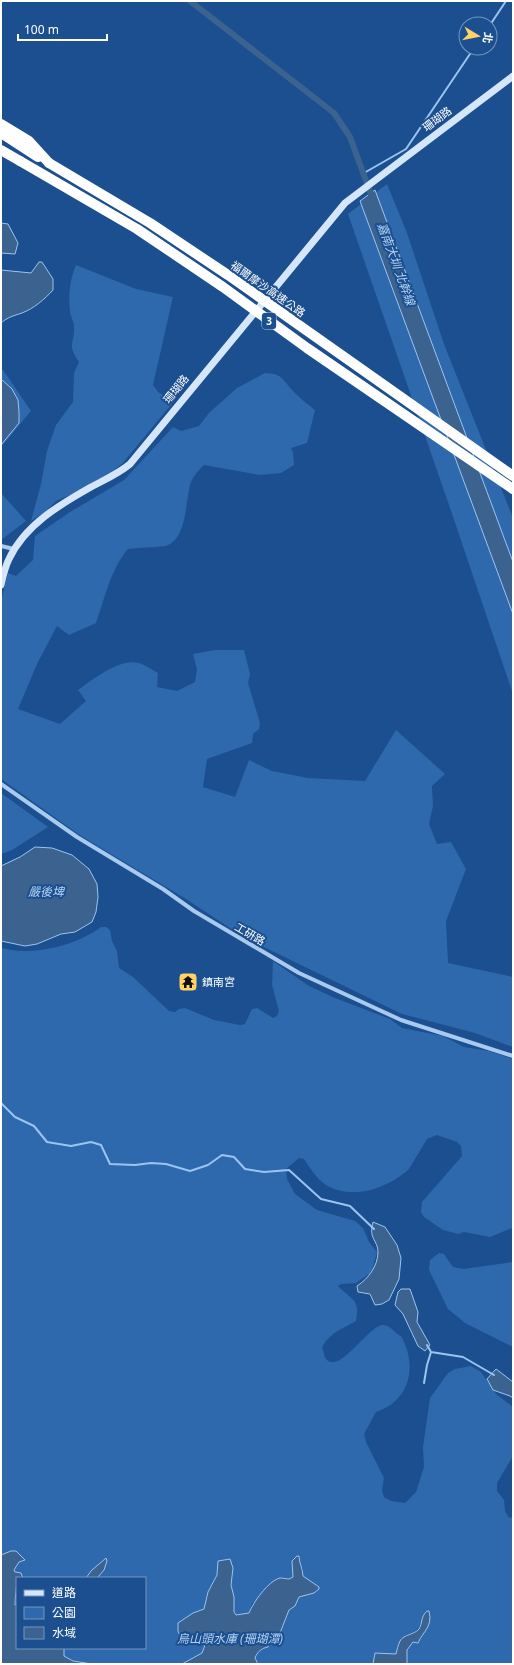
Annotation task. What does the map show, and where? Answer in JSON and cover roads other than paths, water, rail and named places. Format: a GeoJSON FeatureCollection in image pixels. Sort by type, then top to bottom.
{"type":"FeatureCollection","features":[{"type":"Feature","properties":{"kind":"highway"},"geometry":{"type":"LineString","coordinates":[[1,124],[29,141],[49,164]]}},
{"type":"Feature","properties":{"kind":"highway","name":"福爾摩沙高速公路"},"geometry":{"type":"LineString","coordinates":[[1,133],[49,164],[150,223],[228,275],[513,476]]}},
{"type":"Feature","properties":{"kind":"highway","name":"3"},"geometry":{"type":"LineString","coordinates":[[1,150],[137,229],[223,287],[314,352],[513,489]]}},
{"type":"Feature","properties":{"kind":"highway"},"geometry":{"type":"LineString","coordinates":[[1,153],[20,161]]}},
{"type":"Feature","properties":{"kind":"street","name":"珊瑚路"},"geometry":{"type":"LineString","coordinates":[[1,585],[7,564],[14,549],[24,534],[68,500],[118,473],[130,464],[312,241],[345,203],[360,190],[513,76]]}},
{"type":"Feature","properties":{"kind":"street"},"geometry":{"type":"LineString","coordinates":[[1,546],[14,549]]}},
{"type":"Feature","properties":{"kind":"street","name":"工研路"},"geometry":{"type":"LineString","coordinates":[[1,784],[77,837],[162,889],[218,926],[299,973],[401,1020],[513,1056]]}},
{"type":"Feature","properties":{"kind":"water"},"geometry":{"type":"Polygon","coordinates":[[[375,190],[513,562],[513,614],[360,201],[375,190]]]}},
{"type":"Feature","properties":{"kind":"water"},"geometry":{"type":"Polygon","coordinates":[[[1,223],[8,224],[18,243],[15,254],[1,253],[1,223]]]}},
{"type":"Feature","properties":{"kind":"water"},"geometry":{"type":"Polygon","coordinates":[[[39,262],[42,262],[53,279],[53,290],[35,306],[8,318],[1,323],[1,270],[31,273],[39,262]]]}},
{"type":"Feature","properties":{"kind":"water"},"geometry":{"type":"Polygon","coordinates":[[[1,379],[12,389],[18,400],[19,423],[1,445],[1,379]]]}},
{"type":"Feature","properties":{"kind":"water","name":"嚴後埤"},"geometry":{"type":"Polygon","coordinates":[[[35,847],[52,848],[72,855],[89,869],[97,884],[98,897],[96,912],[92,922],[75,932],[61,934],[37,944],[25,946],[1,941],[1,866],[20,857],[35,847]]]}},
{"type":"Feature","properties":{"kind":"water"},"geometry":{"type":"Polygon","coordinates":[[[373,1222],[385,1227],[397,1245],[401,1258],[399,1279],[389,1300],[382,1304],[375,1305],[370,1294],[358,1292],[357,1286],[372,1272],[378,1257],[378,1248],[372,1236],[373,1222]]]}},
{"type":"Feature","properties":{"kind":"water"},"geometry":{"type":"Polygon","coordinates":[[[401,1289],[410,1289],[418,1312],[417,1322],[430,1345],[425,1351],[418,1346],[403,1314],[395,1305],[398,1292],[401,1289]]]}},
{"type":"Feature","properties":{"kind":"water"},"geometry":{"type":"Polygon","coordinates":[[[496,1369],[513,1382],[513,1398],[493,1390],[487,1379],[496,1369]]]}},
{"type":"Feature","properties":{"kind":"water"},"geometry":{"type":"Polygon","coordinates":[[[11,1551],[16,1551],[25,1560],[19,1562],[14,1570],[15,1572],[21,1573],[23,1577],[16,1577],[16,1649],[64,1649],[64,1656],[73,1661],[92,1664],[1,1664],[1,1555],[11,1551]]]}},
{"type":"Feature","properties":{"kind":"water","name":"烏山頭水庫 (珊瑚潭)"},"geometry":{"type":"Polygon","coordinates":[[[299,1556],[303,1576],[319,1587],[319,1589],[314,1593],[299,1597],[295,1606],[289,1610],[280,1633],[281,1641],[270,1643],[268,1647],[258,1652],[255,1658],[258,1664],[182,1664],[202,1653],[205,1645],[201,1638],[196,1641],[189,1635],[181,1638],[178,1631],[178,1623],[193,1613],[204,1609],[208,1592],[217,1575],[218,1561],[230,1559],[233,1568],[231,1585],[234,1597],[234,1612],[236,1615],[249,1613],[262,1593],[275,1580],[280,1578],[289,1579],[293,1577],[292,1561],[299,1556]]]}},
{"type":"Feature","properties":{"kind":"water"},"geometry":{"type":"Polygon","coordinates":[[[106,1558],[107,1561],[104,1570],[98,1577],[87,1577],[91,1571],[106,1558]]]}},
{"type":"Feature","properties":{"kind":"water"},"geometry":{"type":"Polygon","coordinates":[[[427,1611],[429,1611],[430,1616],[429,1625],[418,1643],[413,1642],[407,1650],[407,1664],[373,1664],[375,1653],[396,1654],[400,1641],[404,1637],[419,1629],[423,1616],[427,1611]]]}},
{"type":"Feature","properties":{"kind":"waterway","name":"嘉南大圳 北幹線"},"geometry":{"type":"LineString","coordinates":[[190,1],[334,113],[350,137],[373,200]]}},
{"type":"Feature","properties":{"kind":"waterway"},"geometry":{"type":"LineString","coordinates":[[496,16],[506,1]]}},
{"type":"Feature","properties":{"kind":"waterway"},"geometry":{"type":"LineString","coordinates":[[364,173],[406,149],[469,56]]}},
{"type":"Feature","properties":{"kind":"waterway"},"geometry":{"type":"LineString","coordinates":[[1,1103],[15,1117],[34,1126],[47,1142],[71,1146],[91,1142],[101,1145],[110,1164],[166,1164],[190,1171],[208,1165],[222,1155],[234,1157],[245,1169],[264,1172],[289,1170],[321,1199],[350,1206],[374,1229]]}},
{"type":"Feature","properties":{"kind":"waterway"},"geometry":{"type":"LineString","coordinates":[[427,1345],[431,1352],[463,1357],[494,1375]]}},
{"type":"Feature","properties":{"kind":"waterway"},"geometry":{"type":"LineString","coordinates":[[424,1383],[431,1352]]}},
{"type":"Feature","properties":{"kind":"place","name":"鎮南宮"},"geometry":{"type":"Point","coordinates":[188,982]}}]}
